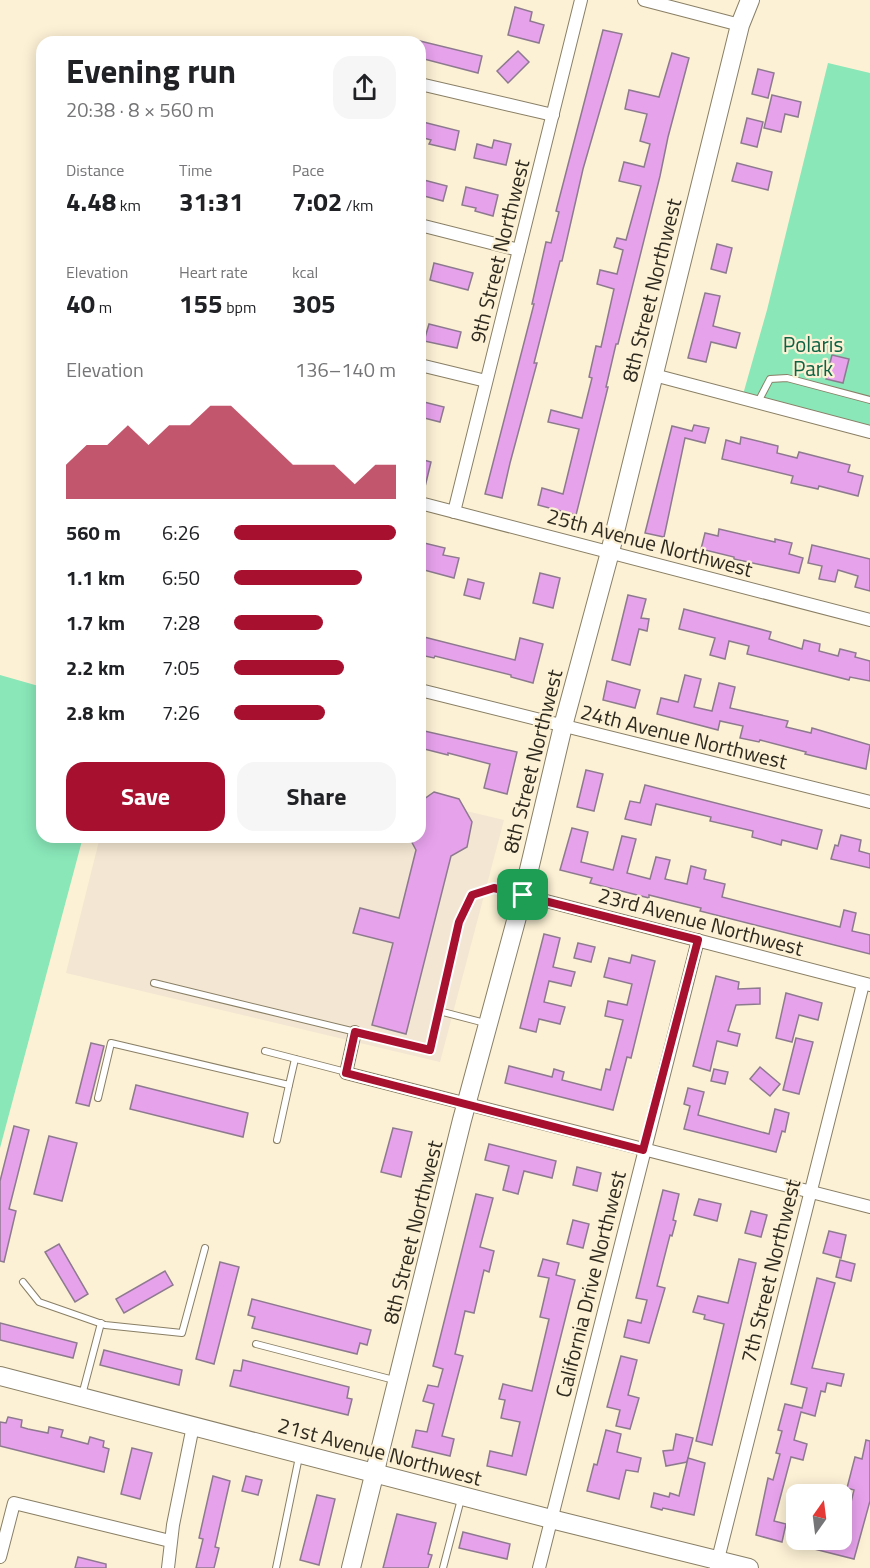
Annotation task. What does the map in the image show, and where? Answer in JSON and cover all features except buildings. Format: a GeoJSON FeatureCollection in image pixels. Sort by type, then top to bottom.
{"type":"FeatureCollection","features":[{"type":"Feature","properties":{"kind":"street","name":"9th Street Northwest"},"geometry":{"type":"LineString","coordinates":[[454,512],[581,0]]}},
{"type":"Feature","properties":{"kind":"street"},"geometry":{"type":"LineString","coordinates":[[644,0],[740,25]]}},
{"type":"Feature","properties":{"kind":"street","name":"8th Street Northwest"},"geometry":{"type":"LineString","coordinates":[[351,1568],[467,1104],[523,895],[562,726],[610,552],[740,25],[750,0]]}},
{"type":"Feature","properties":{"kind":"street"},"geometry":{"type":"LineString","coordinates":[[426,85],[553,115]]}},
{"type":"Feature","properties":{"kind":"street"},"geometry":{"type":"LineString","coordinates":[[426,227],[519,250]]}},
{"type":"Feature","properties":{"kind":"street"},"geometry":{"type":"LineString","coordinates":[[426,366],[486,381]]}},
{"type":"Feature","properties":{"kind":"street"},"geometry":{"type":"LineString","coordinates":[[654,375],[870,432]]}},
{"type":"Feature","properties":{"kind":"street","name":"25th Avenue Northwest"},"geometry":{"type":"LineString","coordinates":[[426,505],[870,620]]}},
{"type":"Feature","properties":{"kind":"street","name":"24th Avenue Northwest"},"geometry":{"type":"LineString","coordinates":[[426,692],[870,802]]}},
{"type":"Feature","properties":{"kind":"street","name":"23rd Avenue Northwest"},"geometry":{"type":"LineString","coordinates":[[523,895],[866,984]]}},
{"type":"Feature","properties":{"kind":"street","name":"California Drive Northwest"},"geometry":{"type":"LineString","coordinates":[[539,1568],[698,940]]}},
{"type":"Feature","properties":{"kind":"street","name":"7th Street Northwest"},"geometry":{"type":"LineString","coordinates":[[717,1564],[810,1191],[866,984]]}},
{"type":"Feature","properties":{"kind":"street"},"geometry":{"type":"LineString","coordinates":[[355,1032],[346,1073],[870,1207]]}},
{"type":"Feature","properties":{"kind":"street","name":"21st Avenue Northwest"},"geometry":{"type":"LineString","coordinates":[[0,1376],[717,1564],[749,1568]]}},
{"type":"Feature","properties":{"kind":"street"},"geometry":{"type":"LineString","coordinates":[[168,1568],[170,1541],[193,1426]]}},
{"type":"Feature","properties":{"kind":"street"},"geometry":{"type":"LineString","coordinates":[[0,1557],[14,1503],[170,1541]]}},
{"type":"Feature","properties":{"kind":"lane"},"geometry":{"type":"LineString","coordinates":[[758,402],[770,379],[775,377],[870,400]]}},
{"type":"Feature","properties":{"kind":"lane"},"geometry":{"type":"LineString","coordinates":[[154,983],[430,1050],[459,922],[472,895],[494,888],[523,895]]}},
{"type":"Feature","properties":{"kind":"lane"},"geometry":{"type":"LineString","coordinates":[[439,1011],[488,1024]]}},
{"type":"Feature","properties":{"kind":"lane"},"geometry":{"type":"LineString","coordinates":[[98,1098],[111,1043],[290,1085]]}},
{"type":"Feature","properties":{"kind":"lane"},"geometry":{"type":"LineString","coordinates":[[265,1052],[346,1073]]}},
{"type":"Feature","properties":{"kind":"lane"},"geometry":{"type":"LineString","coordinates":[[277,1140],[295,1059]]}},
{"type":"Feature","properties":{"kind":"lane"},"geometry":{"type":"LineString","coordinates":[[23,1282],[39,1302],[100,1323],[183,1333],[205,1248]]}},
{"type":"Feature","properties":{"kind":"lane"},"geometry":{"type":"LineString","coordinates":[[81,1398],[100,1323]]}},
{"type":"Feature","properties":{"kind":"lane"},"geometry":{"type":"LineString","coordinates":[[256,1344],[398,1381]]}},
{"type":"Feature","properties":{"kind":"lane"},"geometry":{"type":"LineString","coordinates":[[276,1568],[299,1453]]}},
{"type":"Feature","properties":{"kind":"lane"},"geometry":{"type":"LineString","coordinates":[[443,1568],[461,1496]]}},
{"type":"Feature","properties":{"kind":"shaded area"},"geometry":{"type":"Polygon","coordinates":[[[426,801],[504,820],[440,1062],[66,973],[98,843],[426,843],[426,801]]]}},
{"type":"Feature","properties":{"kind":"green space","name":"Polaris Park"},"geometry":{"type":"Polygon","coordinates":[[[828,63],[870,73],[870,429],[742,398],[767,310],[828,63]]]}},
{"type":"Feature","properties":{"kind":"green space"},"geometry":{"type":"Polygon","coordinates":[[[0,675],[36,685],[36,843],[81,843],[0,1148],[0,675]]]}},
{"type":"Feature","properties":{"kind":"route"},"geometry":{"type":"LineString","coordinates":[[494,888],[523,895],[698,940],[643,1150],[346,1073],[355,1032],[430,1050],[459,922],[472,895],[494,888]]}}]}
